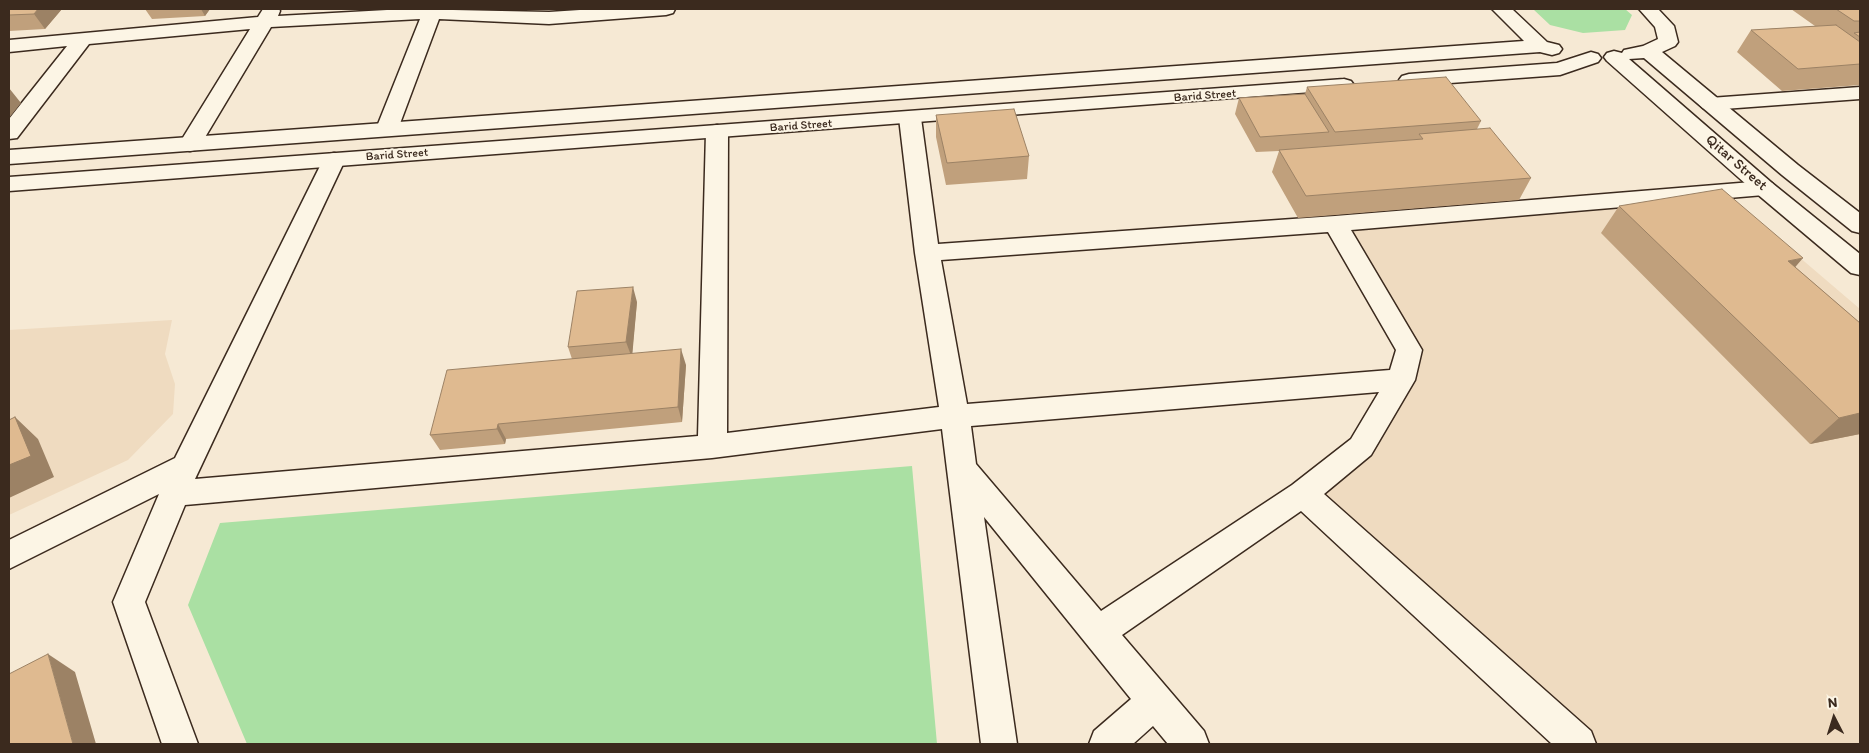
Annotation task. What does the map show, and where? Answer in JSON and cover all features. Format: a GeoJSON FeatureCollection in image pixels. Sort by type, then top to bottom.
{"type":"FeatureCollection","features":[{"type":"Feature","properties":{"kind":"street"},"geometry":{"type":"LineString","coordinates":[[9,46],[82,40],[269,15],[550,13],[666,9]]}},
{"type":"Feature","properties":{"kind":"street"},"geometry":{"type":"LineString","coordinates":[[1501,9],[1540,46],[1591,58],[1614,57],[1648,51],[1668,42],[1664,26],[1648,9]]}},
{"type":"Feature","properties":{"kind":"street"},"geometry":{"type":"LineString","coordinates":[[387,130],[432,13]]}},
{"type":"Feature","properties":{"kind":"street"},"geometry":{"type":"LineString","coordinates":[[190,144],[269,15]]}},
{"type":"Feature","properties":{"kind":"street"},"geometry":{"type":"LineString","coordinates":[[9,133],[82,40]]}},
{"type":"Feature","properties":{"kind":"street","name":"Barid Street"},"geometry":{"type":"LineString","coordinates":[[9,157],[1540,46]]}},
{"type":"Feature","properties":{"kind":"street","name":"Qitar Street"},"geometry":{"type":"LineString","coordinates":[[1648,51],[1710,104],[1860,225]]}},
{"type":"Feature","properties":{"kind":"street","name":"Qitar Street"},"geometry":{"type":"LineString","coordinates":[[1614,57],[1764,188],[1860,267]]}},
{"type":"Feature","properties":{"kind":"street"},"geometry":{"type":"LineString","coordinates":[[1393,82],[1560,69],[1591,58]]}},
{"type":"Feature","properties":{"kind":"street","name":"Barid Street"},"geometry":{"type":"LineString","coordinates":[[9,184],[1363,84]]}},
{"type":"Feature","properties":{"kind":"street"},"geometry":{"type":"LineString","coordinates":[[1710,104],[1860,94]]}},
{"type":"Feature","properties":{"kind":"street"},"geometry":{"type":"LineString","coordinates":[[910,118],[928,254],[954,416],[999,744]]}},
{"type":"Feature","properties":{"kind":"street"},"geometry":{"type":"LineString","coordinates":[[712,446],[717,132]]}},
{"type":"Feature","properties":{"kind":"street"},"geometry":{"type":"LineString","coordinates":[[180,744],[130,602],[180,480],[334,160]]}},
{"type":"Feature","properties":{"kind":"street"},"geometry":{"type":"LineString","coordinates":[[928,254],[1335,224],[1764,188]]}},
{"type":"Feature","properties":{"kind":"street"},"geometry":{"type":"LineString","coordinates":[[1098,632],[1303,494],[1361,447],[1402,380],[1409,350],[1335,224]]}},
{"type":"Feature","properties":{"kind":"street"},"geometry":{"type":"LineString","coordinates":[[9,555],[180,480],[712,446],[954,416],[1402,380]]}},
{"type":"Feature","properties":{"kind":"street"},"geometry":{"type":"LineString","coordinates":[[960,466],[1154,702],[1191,744]]}},
{"type":"Feature","properties":{"kind":"street"},"geometry":{"type":"LineString","coordinates":[[1303,494],[1578,744]]}},
{"type":"Feature","properties":{"kind":"street"},"geometry":{"type":"LineString","coordinates":[[1107,744],[1154,702]]}},
{"type":"Feature","properties":{"kind":"shaded area"},"geometry":{"type":"Polygon","coordinates":[[[1723,192],[1860,309],[1860,744],[1578,744],[1303,494],[1361,447],[1409,350],[1335,224],[1723,192]]]}},
{"type":"Feature","properties":{"kind":"shaded area"},"geometry":{"type":"Polygon","coordinates":[[[172,320],[165,354],[175,384],[173,414],[128,460],[9,515],[9,330],[172,320]]]}},
{"type":"Feature","properties":{"kind":"green space"},"geometry":{"type":"Polygon","coordinates":[[[1533,9],[1625,9],[1632,15],[1625,30],[1583,33],[1550,25],[1533,9]]]}},
{"type":"Feature","properties":{"kind":"green space"},"geometry":{"type":"Polygon","coordinates":[[[912,466],[937,744],[247,744],[188,605],[220,523],[912,466]]]}},
{"type":"Feature","properties":{"kind":"building"},"geometry":{"type":"Polygon","coordinates":[[[9,9],[38,9],[34,14],[9,15],[9,9]]]}},
{"type":"Feature","properties":{"kind":"building"},"geometry":{"type":"Polygon","coordinates":[[[1836,9],[1860,9],[1860,21],[1854,21],[1836,9]]]}},
{"type":"Feature","properties":{"kind":"building"},"geometry":{"type":"Polygon","coordinates":[[[1836,25],[1860,42],[1860,64],[1798,69],[1751,30],[1836,25]]]}},
{"type":"Feature","properties":{"kind":"building"},"geometry":{"type":"Polygon","coordinates":[[[1446,77],[1481,121],[1335,132],[1307,87],[1446,77]]]}},
{"type":"Feature","properties":{"kind":"building"},"geometry":{"type":"Polygon","coordinates":[[[1305,94],[1329,132],[1260,137],[1239,98],[1305,94]]]}},
{"type":"Feature","properties":{"kind":"building"},"geometry":{"type":"Polygon","coordinates":[[[1014,109],[1029,156],[947,163],[936,115],[1014,109]]]}},
{"type":"Feature","properties":{"kind":"building"},"geometry":{"type":"Polygon","coordinates":[[[1490,128],[1531,178],[1306,196],[1279,150],[1423,139],[1419,134],[1490,128]]]}},
{"type":"Feature","properties":{"kind":"building"},"geometry":{"type":"Polygon","coordinates":[[[1722,189],[1803,258],[1788,261],[1860,323],[1860,413],[1839,418],[1619,206],[1722,189]]]}},
{"type":"Feature","properties":{"kind":"building"},"geometry":{"type":"Polygon","coordinates":[[[633,287],[626,342],[568,347],[577,291],[633,287]]]}},
{"type":"Feature","properties":{"kind":"building"},"geometry":{"type":"Polygon","coordinates":[[[681,349],[678,407],[498,424],[497,429],[430,435],[447,370],[681,349]]]}},
{"type":"Feature","properties":{"kind":"building"},"geometry":{"type":"Polygon","coordinates":[[[15,417],[31,456],[9,465],[9,420],[15,417]]]}},
{"type":"Feature","properties":{"kind":"building"},"geometry":{"type":"Polygon","coordinates":[[[48,654],[73,744],[9,744],[9,674],[48,654]]]}}]}
